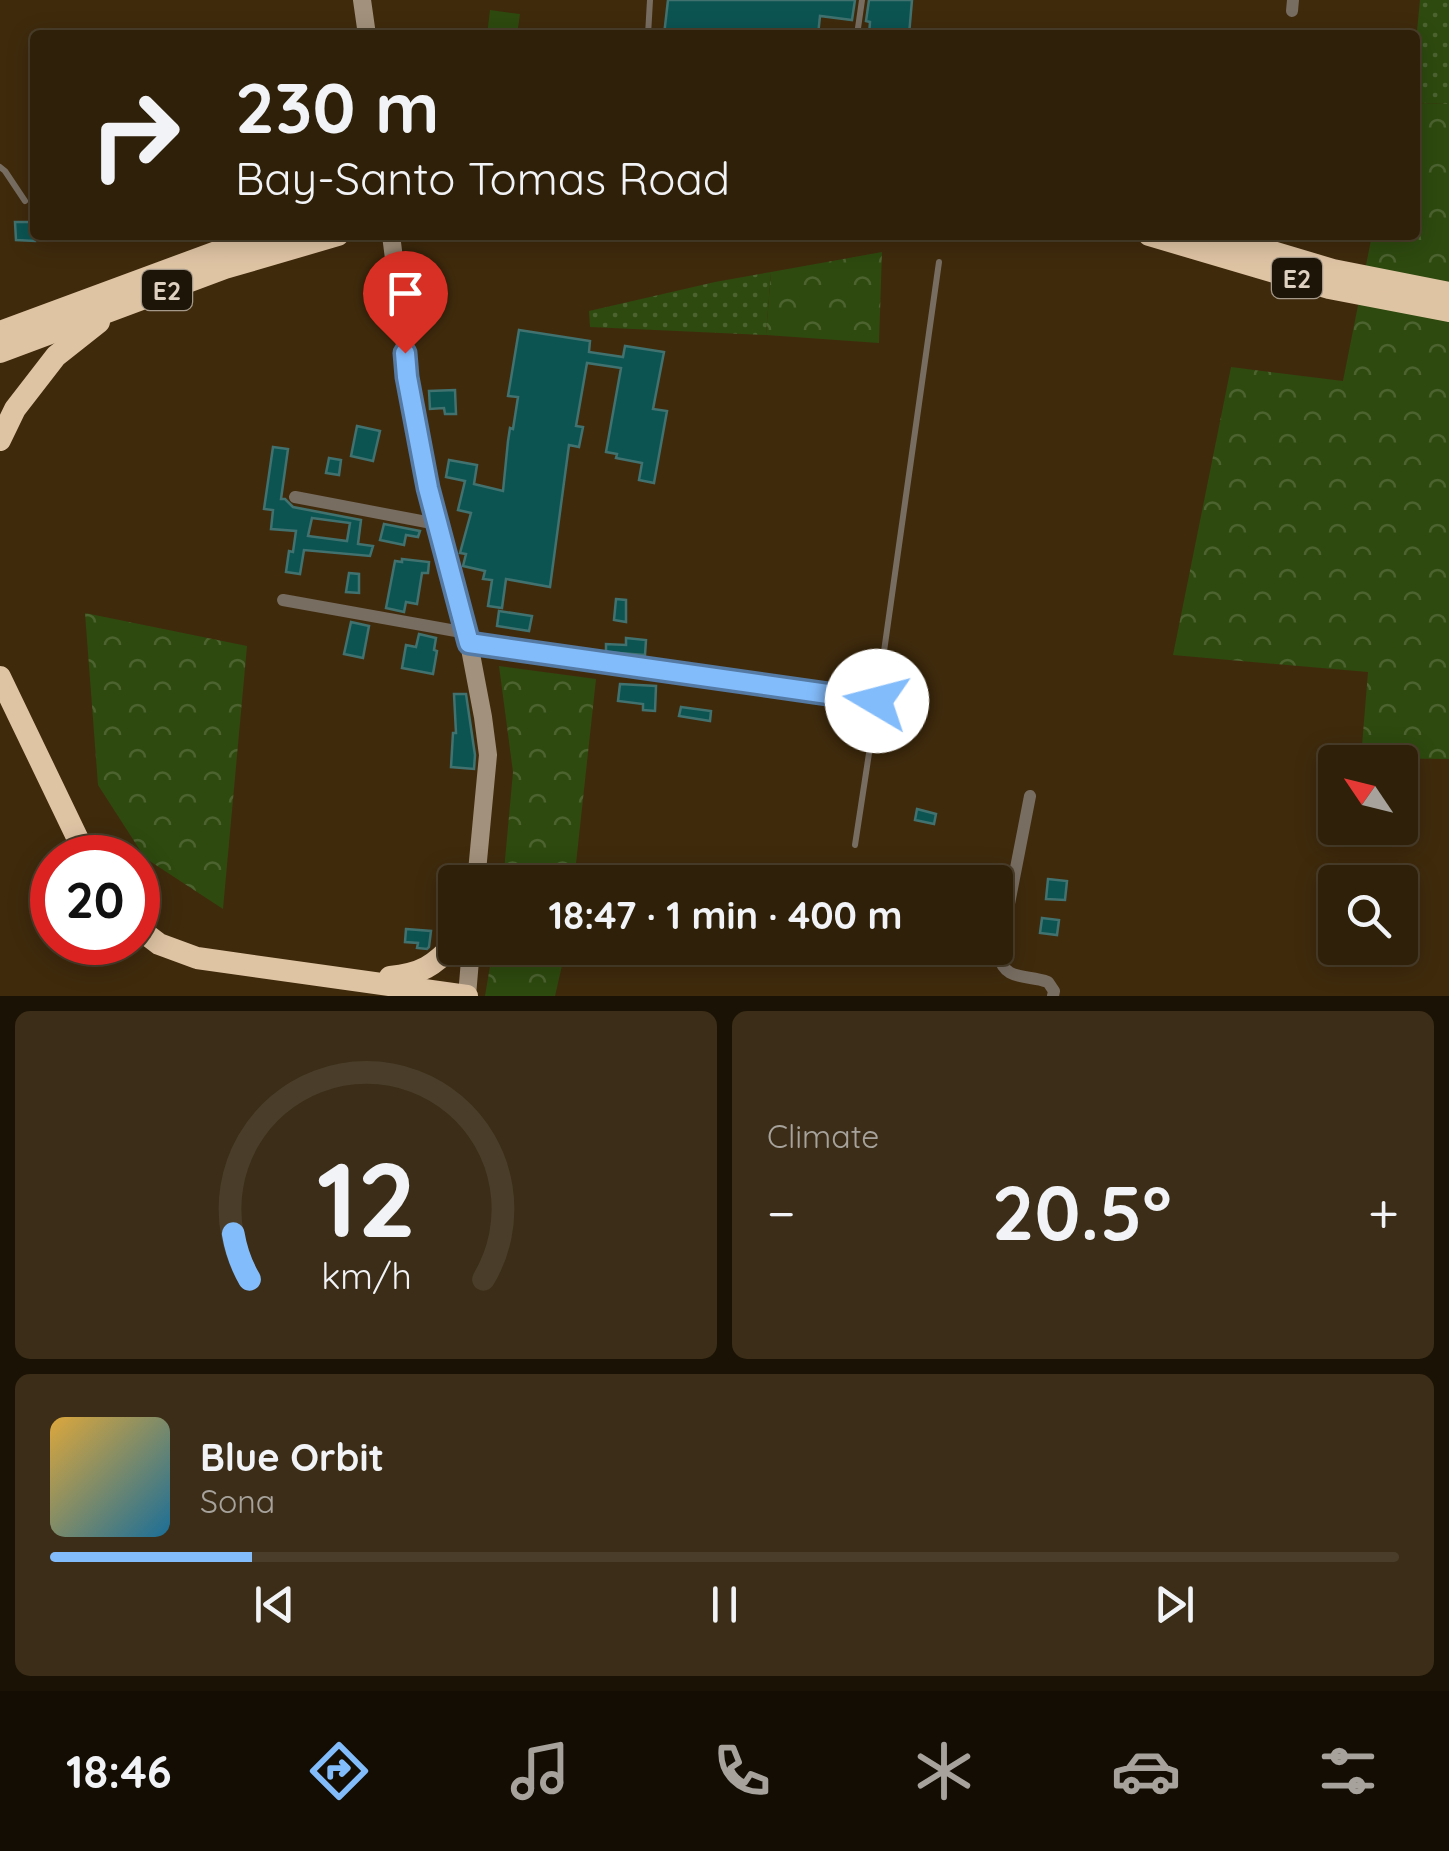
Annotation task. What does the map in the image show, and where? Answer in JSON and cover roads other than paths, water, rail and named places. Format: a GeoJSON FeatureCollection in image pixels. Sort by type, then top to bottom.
{"type":"FeatureCollection","features":[{"type":"Feature","properties":{"kind":"highway","name":"E2"},"geometry":{"type":"LineString","coordinates":[[0,332],[257,240]]}},
{"type":"Feature","properties":{"kind":"highway","name":"E2"},"geometry":{"type":"LineString","coordinates":[[0,352],[225,268],[320,240]]}},
{"type":"Feature","properties":{"kind":"highway","name":"E2"},"geometry":{"type":"LineString","coordinates":[[1165,240],[1329,288],[1449,311]]}},
{"type":"Feature","properties":{"kind":"highway","name":"E2"},"geometry":{"type":"LineString","coordinates":[[1232,240],[1334,270],[1449,293]]}},
{"type":"Feature","properties":{"kind":"highway"},"geometry":{"type":"LineString","coordinates":[[0,440],[15,410],[56,356],[115,309]]}},
{"type":"Feature","properties":{"kind":"highway"},"geometry":{"type":"LineString","coordinates":[[0,677],[76,835]]}},
{"type":"Feature","properties":{"kind":"highway"},"geometry":{"type":"LineString","coordinates":[[0,702],[64,835]]}},
{"type":"Feature","properties":{"kind":"highway"},"geometry":{"type":"LineString","coordinates":[[160,944],[197,958],[394,996]]}},
{"type":"Feature","properties":{"kind":"highway"},"geometry":{"type":"LineString","coordinates":[[160,956],[194,968],[354,988],[467,996]]}},
{"type":"Feature","properties":{"kind":"highway"},"geometry":{"type":"LineString","coordinates":[[354,988],[413,975],[438,961]]}},
{"type":"Feature","properties":{"kind":"main road"},"geometry":{"type":"LineString","coordinates":[[362,0],[367,30]]}},
{"type":"Feature","properties":{"kind":"main road"},"geometry":{"type":"LineString","coordinates":[[392,240],[407,377],[437,524],[468,638],[484,716],[488,755],[478,865]]}},
{"type":"Feature","properties":{"kind":"main road"},"geometry":{"type":"LineString","coordinates":[[467,996],[470,965]]}},
{"type":"Feature","properties":{"kind":"street"},"geometry":{"type":"LineString","coordinates":[[295,497],[437,524]]}},
{"type":"Feature","properties":{"kind":"street"},"geometry":{"type":"LineString","coordinates":[[282,600],[468,638]]}},
{"type":"Feature","properties":{"kind":"street"},"geometry":{"type":"LineString","coordinates":[[1030,796],[998,955],[1008,973],[1048,982],[1053,996]]}},
{"type":"Feature","properties":{"kind":"lane"},"geometry":{"type":"LineString","coordinates":[[648,30],[650,0]]}},
{"type":"Feature","properties":{"kind":"lane"},"geometry":{"type":"LineString","coordinates":[[858,30],[862,0]]}},
{"type":"Feature","properties":{"kind":"lane"},"geometry":{"type":"LineString","coordinates":[[0,167],[24,201]]}},
{"type":"Feature","properties":{"kind":"lane"},"geometry":{"type":"LineString","coordinates":[[855,846],[939,262]]}},
{"type":"Feature","properties":{"kind":"lane"},"geometry":{"type":"LineString","coordinates":[[468,638],[877,701]]}}]}
